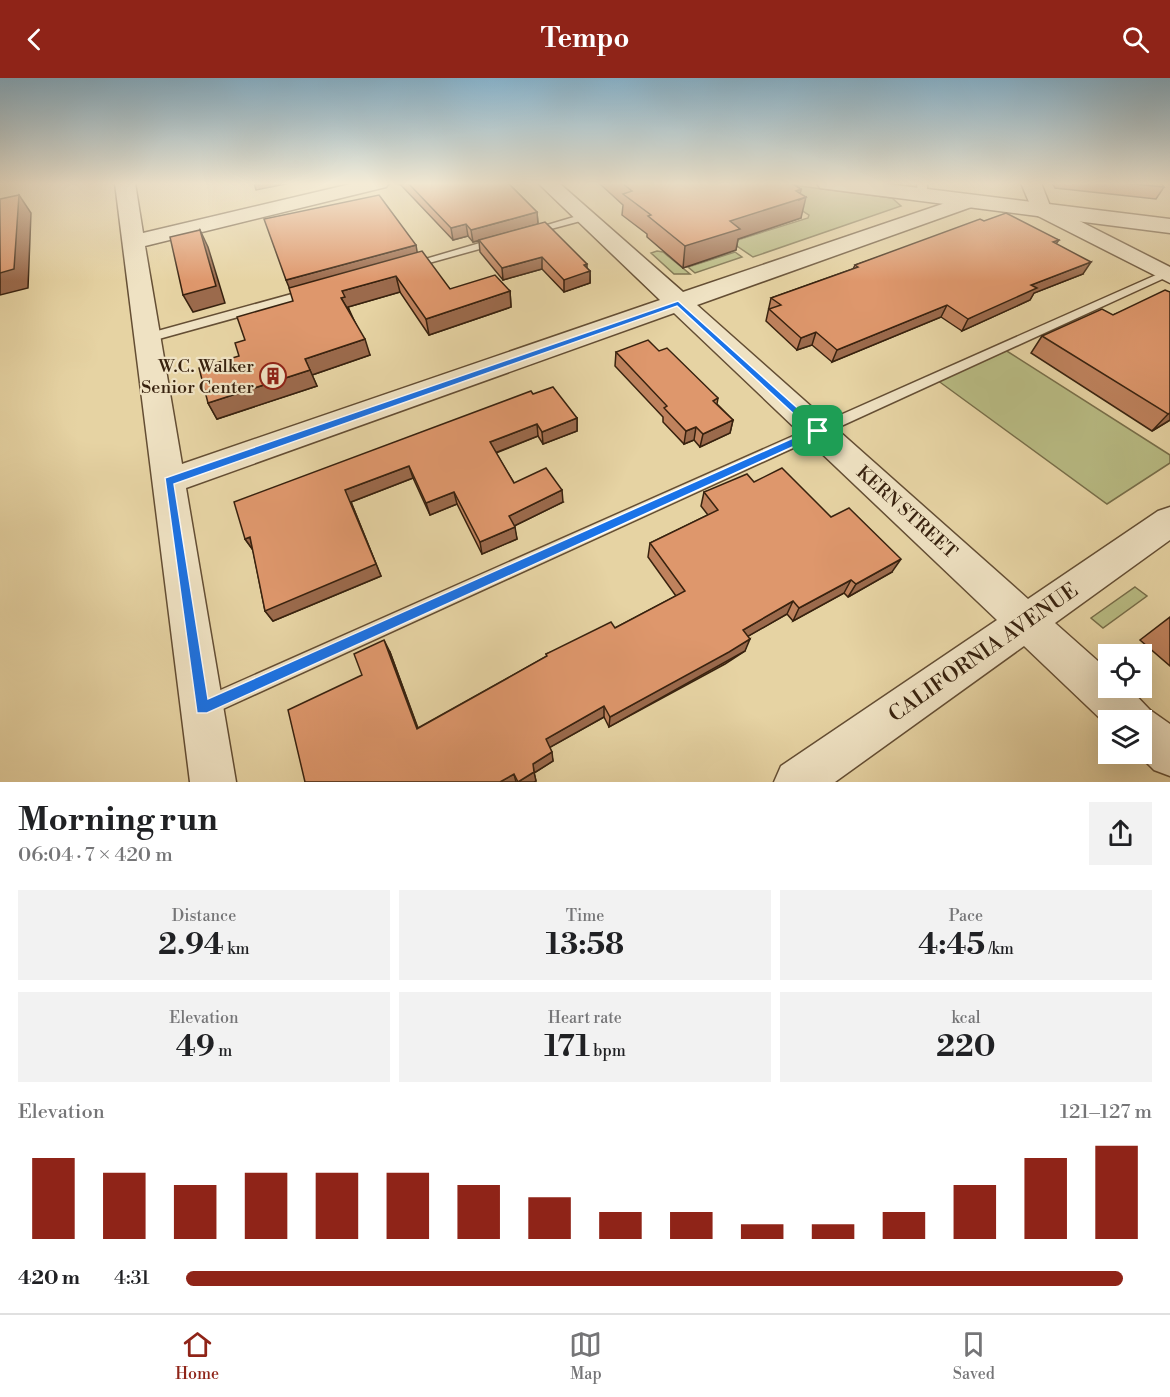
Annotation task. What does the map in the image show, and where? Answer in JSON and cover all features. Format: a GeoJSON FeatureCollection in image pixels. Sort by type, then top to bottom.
{"type":"FeatureCollection","features":[{"type":"Feature","properties":{"kind":"street"},"geometry":{"type":"LineString","coordinates":[[129,216],[213,782]]}},
{"type":"Feature","properties":{"kind":"street"},"geometry":{"type":"LineString","coordinates":[[133,242],[242,216]]}},
{"type":"Feature","properties":{"kind":"street"},"geometry":{"type":"LineString","coordinates":[[169,481],[927,216]]}},
{"type":"Feature","properties":{"kind":"street"},"geometry":{"type":"LineString","coordinates":[[1052,216],[1168,275]]}},
{"type":"Feature","properties":{"kind":"street"},"geometry":{"type":"LineString","coordinates":[[1088,216],[1170,226]]}},
{"type":"Feature","properties":{"kind":"street","name":"KERN STREET"},"geometry":{"type":"LineString","coordinates":[[584,217],[1122,710]]}},
{"type":"Feature","properties":{"kind":"street","name":"CALIFORNIA AVENUE"},"geometry":{"type":"LineString","coordinates":[[796,782],[1170,521]]}},
{"type":"Feature","properties":{"kind":"street"},"geometry":{"type":"LineString","coordinates":[[1152,737],[1170,754]]}},
{"type":"Feature","properties":{"kind":"lane"},"geometry":{"type":"LineString","coordinates":[[400,268],[584,217]]}},
{"type":"Feature","properties":{"kind":"lane"},"geometry":{"type":"LineString","coordinates":[[202,708],[1168,275]]}},
{"type":"Feature","properties":{"kind":"lane"},"geometry":{"type":"LineString","coordinates":[[148,338],[320,290]]}},
{"type":"Feature","properties":{"kind":"green space"},"geometry":{"type":"Polygon","coordinates":[[[809,216],[872,216],[753,257],[731,242],[808,218],[809,216]]]}},
{"type":"Feature","properties":{"kind":"green space"},"geometry":{"type":"Polygon","coordinates":[[[663,252],[690,274],[674,274],[651,253],[663,252]]]}},
{"type":"Feature","properties":{"kind":"green space"},"geometry":{"type":"Polygon","coordinates":[[[735,252],[742,257],[695,273],[688,267],[735,252]]]}},
{"type":"Feature","properties":{"kind":"green space"},"geometry":{"type":"Polygon","coordinates":[[[1002,348],[1170,455],[1170,463],[1107,504],[937,380],[1002,348]]]}},
{"type":"Feature","properties":{"kind":"green space"},"geometry":{"type":"Polygon","coordinates":[[[1135,587],[1147,596],[1103,628],[1091,618],[1135,587]]]}},
{"type":"Feature","properties":{"kind":"building"},"geometry":{"type":"Polygon","coordinates":[[[0,216],[18,216],[14,269],[0,273],[0,216]]]}},
{"type":"Feature","properties":{"kind":"building"},"geometry":{"type":"Polygon","coordinates":[[[279,216],[394,216],[416,245],[286,280],[264,219],[279,216]]]}},
{"type":"Feature","properties":{"kind":"building"},"geometry":{"type":"Polygon","coordinates":[[[439,216],[523,216],[471,230],[466,224],[451,228],[439,216]]]}},
{"type":"Feature","properties":{"kind":"building"},"geometry":{"type":"Polygon","coordinates":[[[648,216],[746,216],[730,221],[740,229],[685,246],[648,216]]]}},
{"type":"Feature","properties":{"kind":"building"},"geometry":{"type":"Polygon","coordinates":[[[998,216],[1012,216],[1059,240],[1053,242],[1091,262],[1031,285],[1037,288],[968,319],[947,305],[837,350],[816,332],[801,338],[769,309],[781,305],[771,298],[980,219],[984,221],[998,216]]]}},
{"type":"Feature","properties":{"kind":"building"},"geometry":{"type":"Polygon","coordinates":[[[545,222],[587,264],[584,265],[590,271],[564,280],[542,257],[502,268],[479,240],[545,222]]]}},
{"type":"Feature","properties":{"kind":"building"},"geometry":{"type":"Polygon","coordinates":[[[200,230],[216,286],[183,295],[170,237],[200,230]]]}},
{"type":"Feature","properties":{"kind":"building"},"geometry":{"type":"Polygon","coordinates":[[[422,251],[450,289],[495,275],[510,291],[426,319],[396,276],[342,291],[345,297],[341,298],[365,339],[305,359],[310,370],[208,403],[199,368],[239,356],[235,343],[245,340],[237,317],[293,301],[289,288],[422,251]]]}},
{"type":"Feature","properties":{"kind":"building"},"geometry":{"type":"Polygon","coordinates":[[[1165,290],[1170,292],[1170,413],[1168,414],[1042,336],[1102,309],[1113,315],[1165,290]]]}},
{"type":"Feature","properties":{"kind":"building"},"geometry":{"type":"Polygon","coordinates":[[[648,340],[659,351],[667,348],[718,398],[713,401],[733,420],[703,434],[696,427],[686,431],[664,408],[667,406],[616,352],[648,340]]]}},
{"type":"Feature","properties":{"kind":"building"},"geometry":{"type":"Polygon","coordinates":[[[553,387],[577,418],[542,432],[537,424],[490,442],[514,483],[546,468],[562,490],[509,516],[515,527],[480,542],[454,492],[426,503],[409,466],[345,490],[376,564],[265,611],[250,537],[245,539],[234,502],[531,391],[533,394],[553,387]]]}},
{"type":"Feature","properties":{"kind":"building"},"geometry":{"type":"Polygon","coordinates":[[[782,468],[831,517],[849,508],[901,559],[856,584],[851,580],[799,608],[793,601],[743,630],[750,639],[729,652],[610,717],[604,706],[546,739],[552,752],[533,764],[534,772],[518,782],[514,774],[500,782],[305,782],[288,710],[362,675],[354,654],[384,640],[417,729],[547,656],[546,654],[611,622],[615,628],[685,591],[650,543],[718,510],[704,492],[747,474],[754,482],[782,468]]]}},
{"type":"Feature","properties":{"kind":"place","name":"W.C. Walker Senior Center"},"geometry":{"type":"Point","coordinates":[273,376]}},
{"type":"Feature","properties":{"kind":"route"},"geometry":{"type":"LineString","coordinates":[[678,303],[818,431],[202,708],[169,481],[678,303]]}}]}
